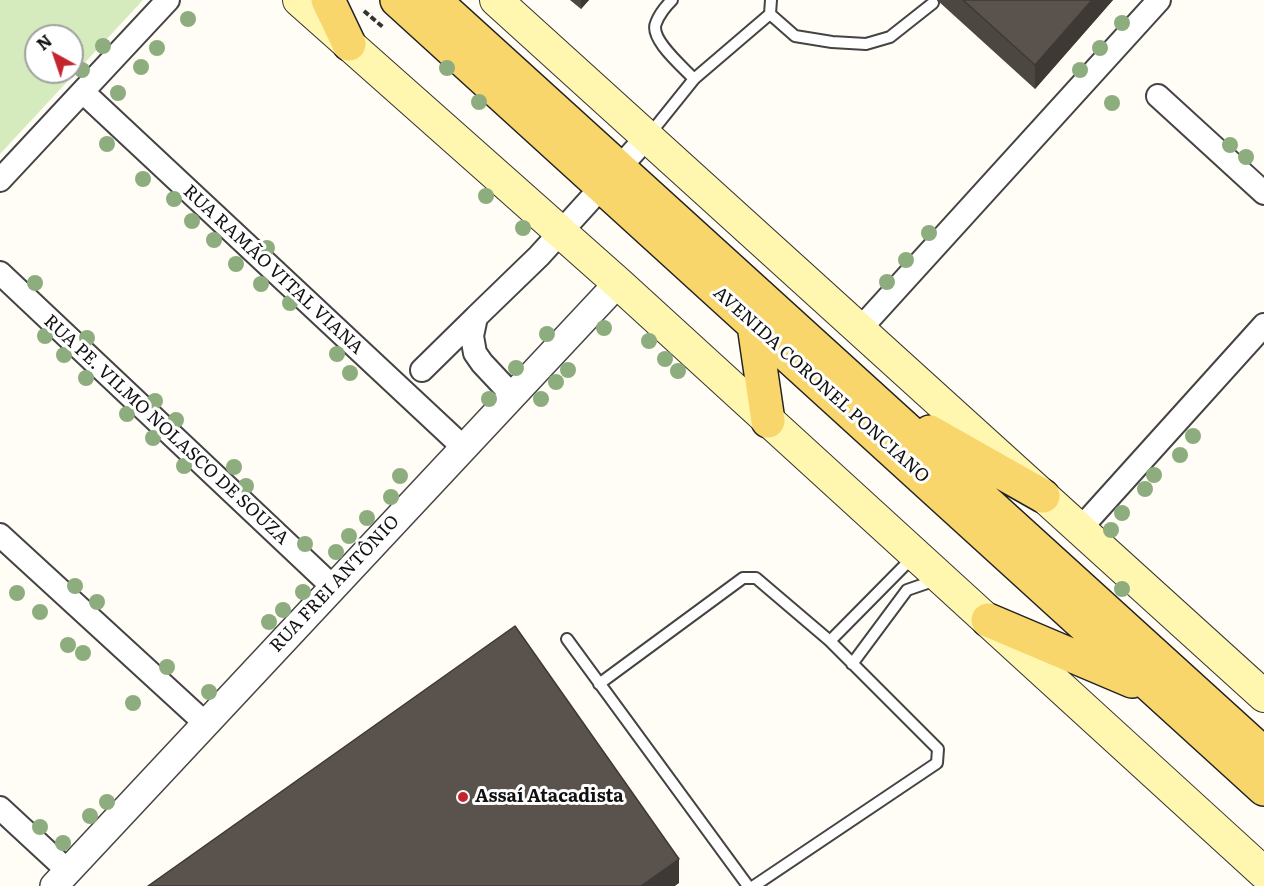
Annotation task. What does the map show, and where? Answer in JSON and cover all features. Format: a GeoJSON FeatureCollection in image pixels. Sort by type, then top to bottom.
{"type":"FeatureCollection","features":[{"type":"Feature","properties":{"kind":"main road"},"geometry":{"type":"LineString","coordinates":[[299,0],[618,283],[1264,873]]}},
{"type":"Feature","properties":{"kind":"main road"},"geometry":{"type":"LineString","coordinates":[[328,0],[349,44]]}},
{"type":"Feature","properties":{"kind":"main road","name":"AVENIDA CORONEL PONCIANO"},"geometry":{"type":"LineString","coordinates":[[397,0],[611,177],[679,239],[754,325],[1159,693],[1258,771]]}},
{"type":"Feature","properties":{"kind":"main road"},"geometry":{"type":"LineString","coordinates":[[434,0],[611,177]]}},
{"type":"Feature","properties":{"kind":"main road"},"geometry":{"type":"LineString","coordinates":[[496,0],[1264,696]]}},
{"type":"Feature","properties":{"kind":"main road"},"geometry":{"type":"LineString","coordinates":[[679,239],[877,402],[1043,496]]}},
{"type":"Feature","properties":{"kind":"main road"},"geometry":{"type":"LineString","coordinates":[[754,325],[768,421]]}},
{"type":"Feature","properties":{"kind":"main road","name":"AVENIDA CORONEL PONCIANO"},"geometry":{"type":"LineString","coordinates":[[877,402],[1001,515],[1258,771]]}},
{"type":"Feature","properties":{"kind":"main road"},"geometry":{"type":"LineString","coordinates":[[987,620],[1159,693]]}},
{"type":"Feature","properties":{"kind":"street"},"geometry":{"type":"LineString","coordinates":[[0,180],[168,0]]}},
{"type":"Feature","properties":{"kind":"street"},"geometry":{"type":"LineString","coordinates":[[860,329],[1159,0]]}},
{"type":"Feature","properties":{"kind":"street","name":"RUA RAMÃO VITAL VIANA"},"geometry":{"type":"LineString","coordinates":[[83,92],[463,447]]}},
{"type":"Feature","properties":{"kind":"street"},"geometry":{"type":"LineString","coordinates":[[1158,96],[1264,193]]}},
{"type":"Feature","properties":{"kind":"street"},"geometry":{"type":"LineString","coordinates":[[422,370],[562,233],[647,137]]}},
{"type":"Feature","properties":{"kind":"street","name":"RUA PE. VILMO NOLASCO DE SOUZA"},"geometry":{"type":"LineString","coordinates":[[0,273],[333,587]]}},
{"type":"Feature","properties":{"kind":"street","name":"RUA FREI ANTÔNIO"},"geometry":{"type":"LineString","coordinates":[[61,879],[618,283]]}},
{"type":"Feature","properties":{"kind":"street"},"geometry":{"type":"LineString","coordinates":[[476,317],[472,336],[475,353],[512,395]]}},
{"type":"Feature","properties":{"kind":"street"},"geometry":{"type":"LineString","coordinates":[[1080,529],[1264,325]]}},
{"type":"Feature","properties":{"kind":"street"},"geometry":{"type":"LineString","coordinates":[[0,535],[206,724]]}},
{"type":"Feature","properties":{"kind":"street"},"geometry":{"type":"LineString","coordinates":[[0,808],[61,879]]}},
{"type":"Feature","properties":{"kind":"lane"},"geometry":{"type":"LineString","coordinates":[[672,0],[655,25],[655,33],[659,42],[694,79]]}},
{"type":"Feature","properties":{"kind":"lane"},"geometry":{"type":"LineString","coordinates":[[647,137],[694,79],[770,14],[771,0]]}},
{"type":"Feature","properties":{"kind":"lane"},"geometry":{"type":"LineString","coordinates":[[770,14],[795,36],[832,42],[866,44],[890,37],[933,3]]}},
{"type":"Feature","properties":{"kind":"lane"},"geometry":{"type":"LineString","coordinates":[[830,641],[915,554]]}},
{"type":"Feature","properties":{"kind":"lane"},"geometry":{"type":"LineString","coordinates":[[599,684],[743,578],[756,578],[830,641],[938,749],[937,763],[754,886]]}},
{"type":"Feature","properties":{"kind":"lane"},"geometry":{"type":"LineString","coordinates":[[852,664],[907,590],[942,578]]}},
{"type":"Feature","properties":{"kind":"lane"},"geometry":{"type":"LineString","coordinates":[[567,639],[748,886]]}},
{"type":"Feature","properties":{"kind":"green space"},"geometry":{"type":"Polygon","coordinates":[[[0,0],[143,0],[84,64],[84,24],[24,24],[24,84],[65,84],[0,154],[0,0]]]}},
{"type":"Feature","properties":{"kind":"building"},"geometry":{"type":"Polygon","coordinates":[[[963,0],[1092,0],[1035,65],[963,0]]]}},
{"type":"Feature","properties":{"kind":"building","name":"Assaí Atacadista"},"geometry":{"type":"Polygon","coordinates":[[[515,626],[679,859],[641,886],[148,886],[515,626]]]}},
{"type":"Feature","properties":{"kind":"place","name":"Assaí Atacadista"},"geometry":{"type":"Point","coordinates":[463,797]}}]}
